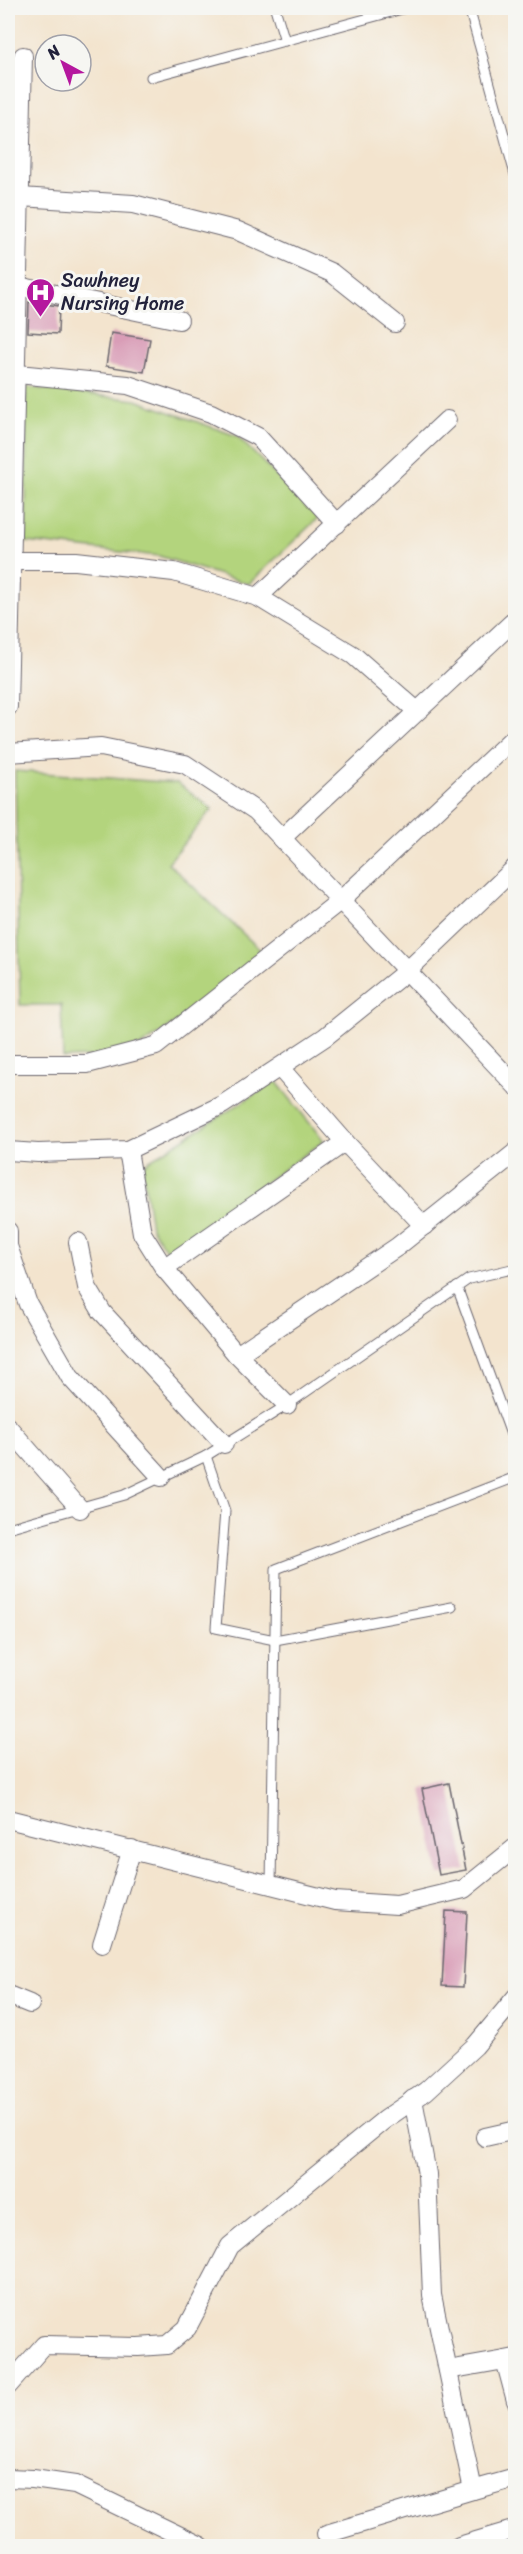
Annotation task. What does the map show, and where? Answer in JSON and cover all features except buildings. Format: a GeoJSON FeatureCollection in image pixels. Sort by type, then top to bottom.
{"type":"FeatureCollection","features":[{"type":"Feature","properties":{"kind":"street"},"geometry":{"type":"LineString","coordinates":[[8,706],[12,373],[18,286],[23,56]]}},
{"type":"Feature","properties":{"kind":"street"},"geometry":{"type":"LineString","coordinates":[[20,197],[133,204],[238,231],[332,273],[395,323]]}},
{"type":"Feature","properties":{"kind":"street"},"geometry":{"type":"LineString","coordinates":[[18,286],[179,320]]}},
{"type":"Feature","properties":{"kind":"street"},"geometry":{"type":"LineString","coordinates":[[12,373],[128,385],[211,413],[258,437],[337,524]]}},
{"type":"Feature","properties":{"kind":"street"},"geometry":{"type":"LineString","coordinates":[[258,597],[447,420]]}},
{"type":"Feature","properties":{"kind":"street"},"geometry":{"type":"LineString","coordinates":[[11,561],[76,561],[174,572],[258,597],[354,655],[417,711]]}},
{"type":"Feature","properties":{"kind":"street"},"geometry":{"type":"LineString","coordinates":[[282,838],[516,619]]}},
{"type":"Feature","properties":{"kind":"street"},"geometry":{"type":"LineString","coordinates":[[8,1064],[87,1064],[156,1046],[341,900],[511,740]]}},
{"type":"Feature","properties":{"kind":"street"},"geometry":{"type":"LineString","coordinates":[[8,753],[101,747],[185,764],[256,811],[516,1086]]}},
{"type":"Feature","properties":{"kind":"street"},"geometry":{"type":"LineString","coordinates":[[8,1151],[38,1153],[128,1150],[222,1105],[325,1037],[407,970],[516,867]]}},
{"type":"Feature","properties":{"kind":"street"},"geometry":{"type":"LineString","coordinates":[[280,1068],[345,1142],[424,1226]]}},
{"type":"Feature","properties":{"kind":"street"},"geometry":{"type":"LineString","coordinates":[[164,1268],[345,1142]]}},
{"type":"Feature","properties":{"kind":"street"},"geometry":{"type":"LineString","coordinates":[[128,1150],[142,1233],[164,1268],[237,1355],[287,1405]]}},
{"type":"Feature","properties":{"kind":"street"},"geometry":{"type":"LineString","coordinates":[[237,1355],[424,1226],[516,1152]]}},
{"type":"Feature","properties":{"kind":"street"},"geometry":{"type":"LineString","coordinates":[[8,1231],[8,1246],[28,1304],[70,1377],[161,1477]]}},
{"type":"Feature","properties":{"kind":"street"},"geometry":{"type":"LineString","coordinates":[[78,1242],[87,1287],[102,1312],[224,1444]]}},
{"type":"Feature","properties":{"kind":"street"},"geometry":{"type":"LineString","coordinates":[[8,1427],[80,1509]]}},
{"type":"Feature","properties":{"kind":"street"},"geometry":{"type":"LineString","coordinates":[[8,1819],[335,1901],[397,1905],[464,1889],[516,1847]]}},
{"type":"Feature","properties":{"kind":"street"},"geometry":{"type":"LineString","coordinates":[[102,1944],[132,1849]]}},
{"type":"Feature","properties":{"kind":"street"},"geometry":{"type":"LineString","coordinates":[[8,1995],[30,2004]]}},
{"type":"Feature","properties":{"kind":"street"},"geometry":{"type":"LineString","coordinates":[[8,2386],[44,2345],[138,2347],[167,2345],[187,2328],[230,2246],[413,2099],[475,2046],[516,1997]]}},
{"type":"Feature","properties":{"kind":"street"},"geometry":{"type":"LineString","coordinates":[[413,2099],[427,2174],[432,2295],[473,2490]]}},
{"type":"Feature","properties":{"kind":"street"},"geometry":{"type":"LineString","coordinates":[[484,2137],[516,2130]]}},
{"type":"Feature","properties":{"kind":"street"},"geometry":{"type":"LineString","coordinates":[[448,2370],[510,2359],[516,2401]]}},
{"type":"Feature","properties":{"kind":"street"},"geometry":{"type":"LineString","coordinates":[[8,2478],[75,2485],[201,2547]]}},
{"type":"Feature","properties":{"kind":"street"},"geometry":{"type":"LineString","coordinates":[[326,2534],[516,2478]]}},
{"type":"Feature","properties":{"kind":"street"},"geometry":{"type":"LineString","coordinates":[[459,2547],[516,2529]]}},
{"type":"Feature","properties":{"kind":"lane"},"geometry":{"type":"LineString","coordinates":[[275,8],[285,41]]}},
{"type":"Feature","properties":{"kind":"lane"},"geometry":{"type":"LineString","coordinates":[[151,77],[406,8]]}},
{"type":"Feature","properties":{"kind":"lane"},"geometry":{"type":"LineString","coordinates":[[469,8],[516,178]]}},
{"type":"Feature","properties":{"kind":"lane"},"geometry":{"type":"LineString","coordinates":[[8,1528],[124,1495],[206,1456],[287,1405],[469,1279],[516,1268]]}},
{"type":"Feature","properties":{"kind":"lane"},"geometry":{"type":"LineString","coordinates":[[457,1287],[516,1448]]}},
{"type":"Feature","properties":{"kind":"lane"},"geometry":{"type":"LineString","coordinates":[[206,1456],[225,1511],[216,1628],[275,1640],[452,1607]]}},
{"type":"Feature","properties":{"kind":"lane"},"geometry":{"type":"LineString","coordinates":[[271,1885],[276,1569],[516,1477]]}},
{"type":"Feature","properties":{"kind":"green space"},"geometry":{"type":"Polygon","coordinates":[[[26,387],[136,400],[237,436],[318,518],[249,584],[159,556],[26,542],[26,387]]]}},
{"type":"Feature","properties":{"kind":"green space"},"geometry":{"type":"Polygon","coordinates":[[[15,771],[177,783],[212,809],[168,863],[271,960],[126,1056],[63,1058],[61,1005],[20,1005],[15,771]]]}},
{"type":"Feature","properties":{"kind":"green space"},"geometry":{"type":"Polygon","coordinates":[[[276,1081],[324,1141],[167,1251],[151,1228],[142,1165],[276,1081]]]}},
{"type":"Feature","properties":{"kind":"place","name":"Sawhney Nursing Home"},"geometry":{"type":"Point","coordinates":[40,318]}}]}
